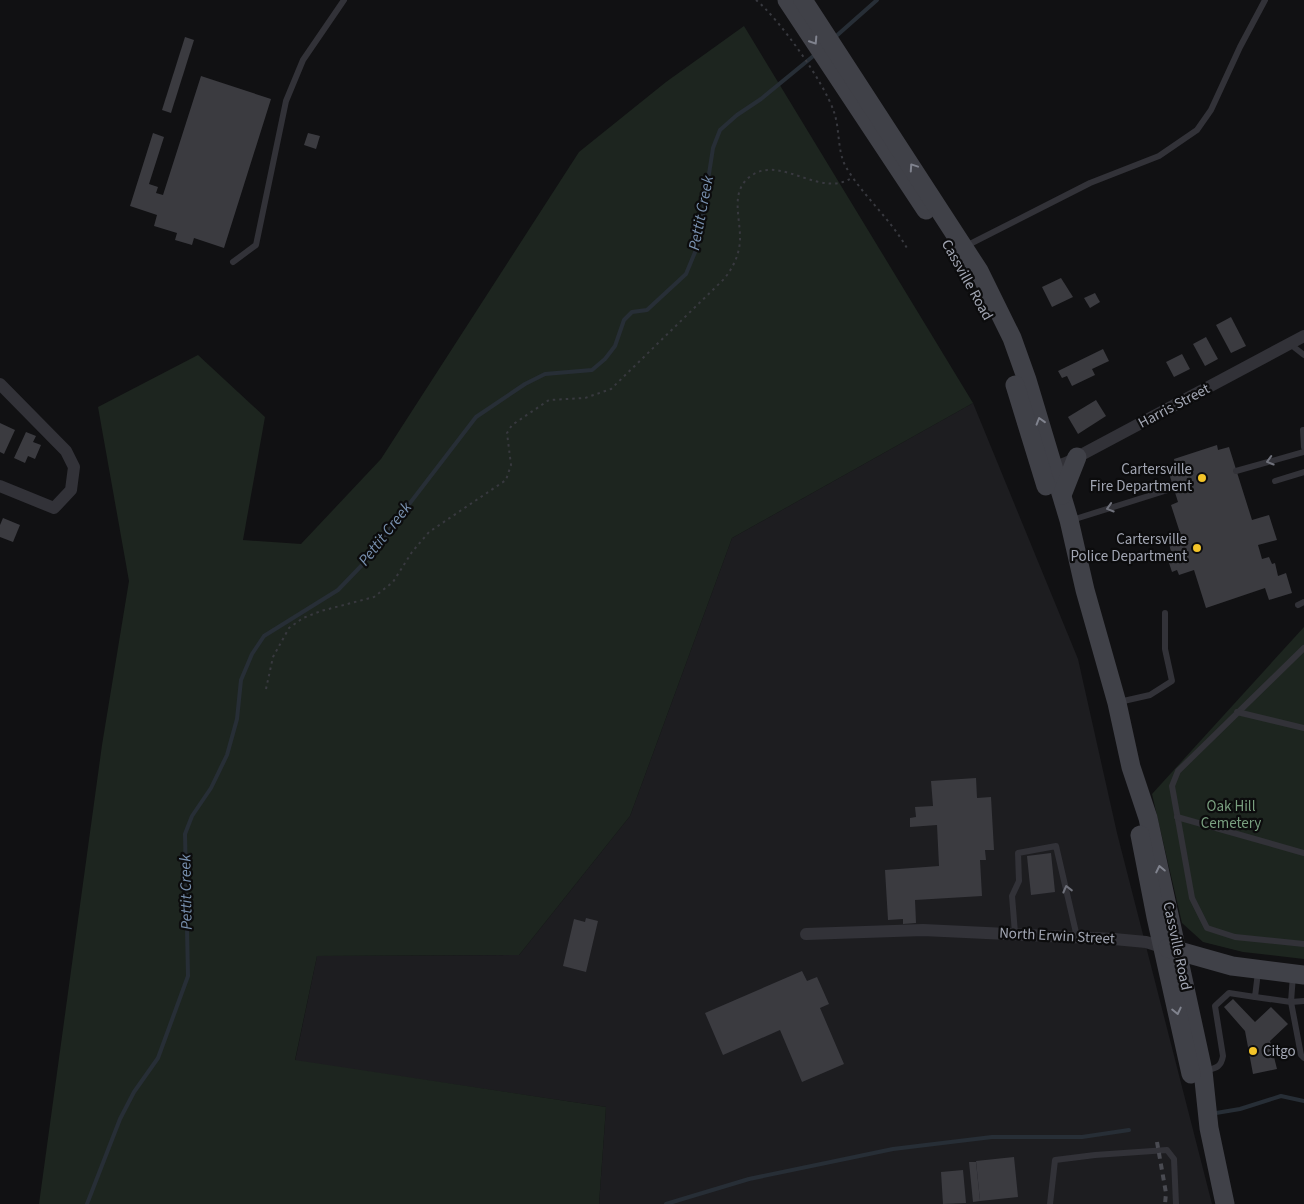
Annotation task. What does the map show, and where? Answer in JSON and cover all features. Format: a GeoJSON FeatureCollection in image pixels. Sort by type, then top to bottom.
{"type":"FeatureCollection","features":[{"type":"Feature","properties":{"kind":"main road","name":"Cassville Road"},"geometry":{"type":"LineString","coordinates":[[787,0],[849,81],[964,247],[991,294],[1012,338],[1048,469],[1058,525],[1085,590]]}},
{"type":"Feature","properties":{"kind":"main road","name":"Cassville Road"},"geometry":{"type":"LineString","coordinates":[[803,0],[981,303],[1003,350],[1048,469],[1062,495],[1085,590],[1117,703],[1131,767],[1148,818],[1191,1073],[1209,1128]]}},
{"type":"Feature","properties":{"kind":"main road"},"geometry":{"type":"LineString","coordinates":[[1062,495],[1077,456]]}},
{"type":"Feature","properties":{"kind":"main road","name":"Cassville Road"},"geometry":{"type":"LineString","coordinates":[[1170,949],[1203,1071],[1209,1128],[1224,1204]]}},
{"type":"Feature","properties":{"kind":"main road","name":"North Erwin Street"},"geometry":{"type":"LineString","coordinates":[[1170,949],[1258,970],[1298,974]]}},
{"type":"Feature","properties":{"kind":"street","name":"Harris Street"},"geometry":{"type":"LineString","coordinates":[[1048,469],[1077,456],[1304,336]]}},
{"type":"Feature","properties":{"kind":"street"},"geometry":{"type":"LineString","coordinates":[[0,384],[66,451],[74,467],[71,490],[54,508],[0,486]]}},
{"type":"Feature","properties":{"kind":"street","name":"North Erwin Street"},"geometry":{"type":"LineString","coordinates":[[806,934],[923,930],[1015,933],[1146,942],[1170,949]]}},
{"type":"Feature","properties":{"kind":"lane"},"geometry":{"type":"LineString","coordinates":[[234,262],[256,245],[286,101],[303,60],[344,0]]}},
{"type":"Feature","properties":{"kind":"lane"},"geometry":{"type":"LineString","coordinates":[[964,247],[1090,183],[1159,156],[1197,130],[1211,110],[1240,47],[1266,0]]}},
{"type":"Feature","properties":{"kind":"lane"},"geometry":{"type":"LineString","coordinates":[[1290,344],[1304,355]]}},
{"type":"Feature","properties":{"kind":"lane"},"geometry":{"type":"LineString","coordinates":[[1303,430],[1304,446]]}},
{"type":"Feature","properties":{"kind":"lane"},"geometry":{"type":"LineString","coordinates":[[1236,471],[1304,452]]}},
{"type":"Feature","properties":{"kind":"lane"},"geometry":{"type":"LineString","coordinates":[[1276,481],[1304,472]]}},
{"type":"Feature","properties":{"kind":"lane"},"geometry":{"type":"LineString","coordinates":[[1069,520],[1174,488]]}},
{"type":"Feature","properties":{"kind":"lane"},"geometry":{"type":"LineString","coordinates":[[1117,703],[1150,695],[1172,681],[1165,649],[1165,613]]}},
{"type":"Feature","properties":{"kind":"lane"},"geometry":{"type":"LineString","coordinates":[[1304,648],[1175,775],[1172,791],[1192,898],[1208,928],[1235,937],[1304,944]]}},
{"type":"Feature","properties":{"kind":"lane"},"geometry":{"type":"LineString","coordinates":[[1238,712],[1304,728]]}},
{"type":"Feature","properties":{"kind":"lane"},"geometry":{"type":"LineString","coordinates":[[1177,817],[1304,853]]}},
{"type":"Feature","properties":{"kind":"lane"},"geometry":{"type":"LineString","coordinates":[[1015,933],[1012,896],[1019,881],[1018,852],[1056,846],[1077,937]]}},
{"type":"Feature","properties":{"kind":"lane"},"geometry":{"type":"LineString","coordinates":[[1255,997],[1258,970]]}},
{"type":"Feature","properties":{"kind":"lane"},"geometry":{"type":"LineString","coordinates":[[1298,974],[1291,1002],[1301,1055],[1304,1058]]}},
{"type":"Feature","properties":{"kind":"lane"},"geometry":{"type":"LineString","coordinates":[[1203,1071],[1219,1066],[1222,1063],[1223,1056],[1215,1006],[1229,993],[1291,1002],[1304,1001]]}},
{"type":"Feature","properties":{"kind":"lane"},"geometry":{"type":"LineString","coordinates":[[1050,1204],[1056,1160],[1167,1150],[1174,1159],[1176,1204]]}},
{"type":"Feature","properties":{"kind":"path"},"geometry":{"type":"LineString","coordinates":[[756,0],[778,21],[828,100],[836,122],[843,160],[850,173],[889,221],[908,250]]}},
{"type":"Feature","properties":{"kind":"path"},"geometry":{"type":"LineString","coordinates":[[266,689],[273,657],[289,628],[311,614],[339,605],[366,600],[384,590],[393,582],[412,552],[429,532],[506,480],[511,465],[507,434],[512,425],[549,400],[585,398],[611,389],[724,279],[733,266],[740,243],[738,196],[743,184],[751,176],[761,171],[777,171],[817,182],[836,184],[844,183],[853,177]]}},
{"type":"Feature","properties":{"kind":"shaded area"},"geometry":{"type":"Polygon","coordinates":[[[973,403],[1078,659],[1117,833],[1212,1204],[599,1204],[606,1107],[295,1061],[317,956],[519,955],[630,816],[732,538],[973,403]]]}},
{"type":"Feature","properties":{"kind":"green space"},"geometry":{"type":"Polygon","coordinates":[[[744,26],[973,403],[732,538],[630,816],[519,955],[317,956],[295,1060],[606,1107],[599,1204],[39,1204],[102,745],[129,581],[98,407],[198,355],[265,417],[243,540],[301,544],[381,459],[579,152],[666,82],[744,26]]]}},
{"type":"Feature","properties":{"kind":"green space","name":"Oak Hill Cemetery"},"geometry":{"type":"Polygon","coordinates":[[[1304,627],[1304,959],[1243,952],[1203,942],[1182,923],[1152,794],[1304,627]]]}},
{"type":"Feature","properties":{"kind":"building"},"geometry":{"type":"Polygon","coordinates":[[[185,37],[194,40],[171,113],[162,110],[185,37]]]}},
{"type":"Feature","properties":{"kind":"building"},"geometry":{"type":"Polygon","coordinates":[[[201,76],[271,99],[224,248],[194,238],[192,245],[175,240],[177,233],[154,226],[157,215],[130,206],[153,133],[164,137],[149,184],[158,187],[156,193],[163,195],[201,76]]]}},
{"type":"Feature","properties":{"kind":"building"},"geometry":{"type":"Polygon","coordinates":[[[308,133],[320,136],[316,149],[304,145],[308,133]]]}},
{"type":"Feature","properties":{"kind":"building"},"geometry":{"type":"Polygon","coordinates":[[[1061,278],[1073,297],[1052,307],[1042,287],[1061,278]]]}},
{"type":"Feature","properties":{"kind":"building"},"geometry":{"type":"Polygon","coordinates":[[[1095,293],[1100,302],[1090,308],[1084,298],[1095,293]]]}},
{"type":"Feature","properties":{"kind":"building"},"geometry":{"type":"Polygon","coordinates":[[[1231,317],[1246,346],[1231,353],[1216,325],[1231,317]]]}},
{"type":"Feature","properties":{"kind":"building"},"geometry":{"type":"Polygon","coordinates":[[[1206,337],[1218,359],[1205,366],[1193,344],[1206,337]]]}},
{"type":"Feature","properties":{"kind":"building"},"geometry":{"type":"Polygon","coordinates":[[[1103,349],[1109,361],[1092,369],[1095,375],[1072,386],[1067,376],[1062,378],[1058,371],[1103,349]]]}},
{"type":"Feature","properties":{"kind":"building"},"geometry":{"type":"Polygon","coordinates":[[[1182,354],[1190,369],[1174,377],[1166,362],[1182,354]]]}},
{"type":"Feature","properties":{"kind":"building"},"geometry":{"type":"Polygon","coordinates":[[[1096,400],[1106,416],[1078,434],[1068,417],[1096,400]]]}},
{"type":"Feature","properties":{"kind":"building"},"geometry":{"type":"Polygon","coordinates":[[[0,423],[15,430],[4,454],[0,452],[0,423]]]}},
{"type":"Feature","properties":{"kind":"building"},"geometry":{"type":"Polygon","coordinates":[[[26,432],[36,436],[33,442],[41,445],[35,459],[28,456],[25,463],[14,458],[26,432]]]}},
{"type":"Feature","properties":{"kind":"building"},"geometry":{"type":"Polygon","coordinates":[[[1217,445],[1218,450],[1229,447],[1252,520],[1269,515],[1277,540],[1258,545],[1262,559],[1269,557],[1272,564],[1275,563],[1278,576],[1286,573],[1292,593],[1269,600],[1265,588],[1206,608],[1194,570],[1179,575],[1177,570],[1172,572],[1168,560],[1173,559],[1169,544],[1182,539],[1171,505],[1178,502],[1167,467],[1175,465],[1174,459],[1217,445]]]}},
{"type":"Feature","properties":{"kind":"building"},"geometry":{"type":"Polygon","coordinates":[[[3,518],[20,525],[13,542],[0,537],[0,525],[3,518]]]}},
{"type":"Feature","properties":{"kind":"building"},"geometry":{"type":"Polygon","coordinates":[[[976,778],[977,798],[991,797],[994,850],[985,850],[986,860],[980,860],[982,896],[915,900],[916,923],[903,924],[903,919],[888,920],[885,870],[939,866],[937,825],[910,827],[910,818],[916,817],[915,807],[933,806],[931,781],[976,778]]]}},
{"type":"Feature","properties":{"kind":"building"},"geometry":{"type":"Polygon","coordinates":[[[1051,853],[1055,892],[1031,895],[1027,856],[1051,853]]]}},
{"type":"Feature","properties":{"kind":"building"},"geometry":{"type":"Polygon","coordinates":[[[586,918],[598,921],[586,972],[563,966],[574,919],[585,922],[586,918]]]}},
{"type":"Feature","properties":{"kind":"building"},"geometry":{"type":"Polygon","coordinates":[[[802,971],[807,981],[817,977],[829,1004],[820,1008],[844,1064],[802,1082],[780,1030],[723,1055],[705,1013],[802,971]]]}},
{"type":"Feature","properties":{"kind":"building"},"geometry":{"type":"Polygon","coordinates":[[[1233,999],[1255,1022],[1271,1007],[1288,1024],[1270,1041],[1277,1069],[1253,1074],[1245,1031],[1224,1007],[1233,999]]]}},
{"type":"Feature","properties":{"kind":"building"},"geometry":{"type":"Polygon","coordinates":[[[1014,1157],[1018,1197],[980,1201],[976,1161],[1014,1157]]]}},
{"type":"Feature","properties":{"kind":"building"},"geometry":{"type":"Polygon","coordinates":[[[969,1162],[976,1162],[980,1201],[973,1202],[969,1162]]]}},
{"type":"Feature","properties":{"kind":"building"},"geometry":{"type":"Polygon","coordinates":[[[963,1170],[966,1203],[943,1204],[941,1172],[963,1170]]]}},
{"type":"Feature","properties":{"kind":"waterway","name":"Pettit Creek"},"geometry":{"type":"LineString","coordinates":[[834,38],[877,0]]}},
{"type":"Feature","properties":{"kind":"waterway","name":"Pettit Creek"},"geometry":{"type":"LineString","coordinates":[[87,1204],[120,1119],[134,1092],[158,1058],[188,976],[185,834],[192,816],[211,788],[227,755],[237,719],[241,680],[252,654],[264,636],[338,590],[364,563],[476,417],[525,384],[545,374],[592,370],[605,359],[615,346],[624,320],[632,312],[647,310],[686,274],[698,245],[713,148],[720,130],[817,53]]}},
{"type":"Feature","properties":{"kind":"waterway"},"geometry":{"type":"LineString","coordinates":[[1216,1113],[1240,1109],[1281,1096],[1304,1101]]}},
{"type":"Feature","properties":{"kind":"waterway"},"geometry":{"type":"LineString","coordinates":[[666,1204],[749,1179],[893,1149],[992,1137],[1082,1137],[1129,1130]]}},
{"type":"Feature","properties":{"kind":"railway"},"geometry":{"type":"LineString","coordinates":[[1157,1142],[1166,1193],[1165,1204]]}},
{"type":"Feature","properties":{"kind":"place","name":"Cartersville Fire Department"},"geometry":{"type":"Point","coordinates":[1202,478]}},
{"type":"Feature","properties":{"kind":"place","name":"Cartersville Police Department"},"geometry":{"type":"Point","coordinates":[1197,548]}},
{"type":"Feature","properties":{"kind":"place","name":"Citgo"},"geometry":{"type":"Point","coordinates":[1253,1051]}}]}
